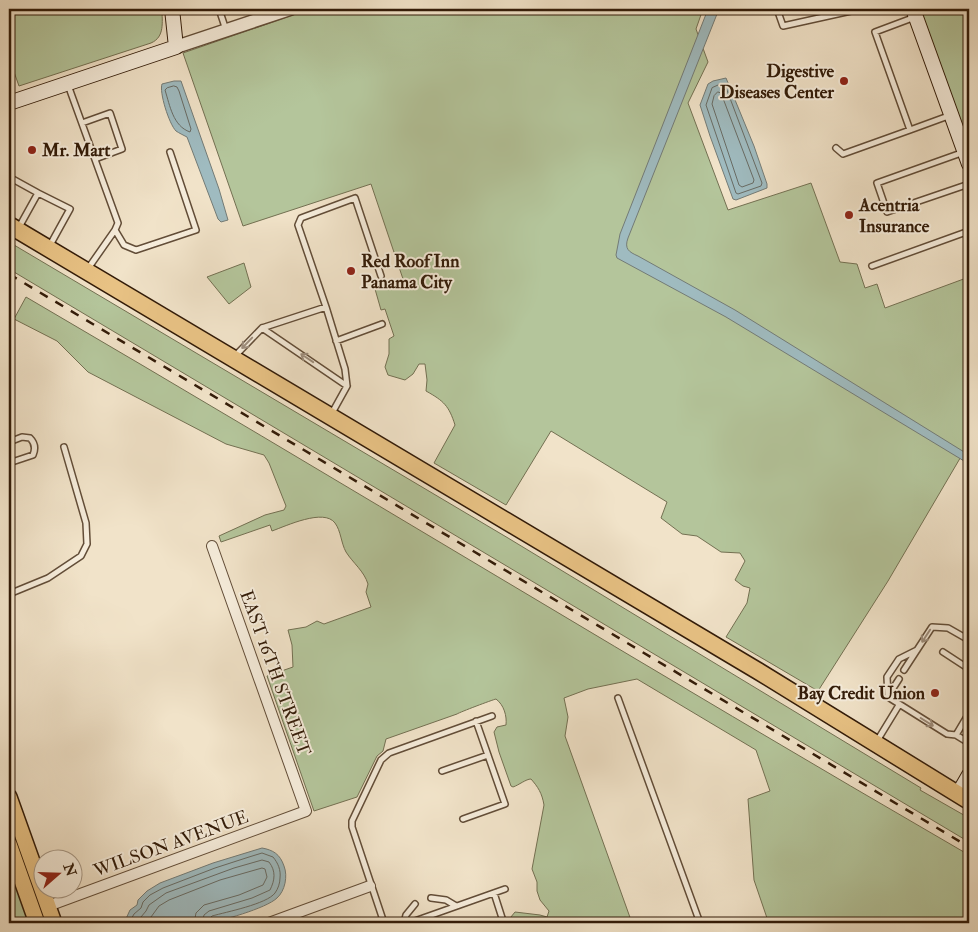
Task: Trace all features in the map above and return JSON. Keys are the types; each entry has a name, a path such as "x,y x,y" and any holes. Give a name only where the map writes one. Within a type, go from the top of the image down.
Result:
{"highway":[{"path":"13,227 758,671 964,798"}],"main road":[{"path":"9,104 176,47 172,9"},
{"path":"914,13 967,158"},
{"path":"964,798 969,775"},
{"path":"9,797 15,836 54,923"},
{"path":"9,844 35,917 48,906"}],"street":[{"path":"176,47 290,9"},
{"name":"EAST 16TH STREET","path":"212,546 306,811"},
{"name":"WILSON AVENUE","path":"48,906 306,811"},
{"path":"269,923 370,886"}],"lane":[{"path":"219,9 226,30"},
{"path":"777,9 783,26 857,9"},
{"path":"910,130 876,32 914,13"},
{"path":"68,84 118,223 87,271"},
{"path":"82,123 110,113 122,149 95,158"},
{"path":"836,148 843,154 951,115"},
{"path":"115,230 124,245 136,250 196,230 170,152"},
{"path":"967,158 877,183 887,212 969,184"},
{"path":"9,162 11,169 9,173"},
{"path":"9,177 70,209 49,248"},
{"path":"13,227 38,192"},
{"path":"330,416 347,386 345,369 298,225 301,218 356,198 381,276"},
{"path":"872,266 969,231"},
{"path":"233,358 262,328 326,307"},
{"path":"336,341 382,324"},
{"path":"262,328 347,386"},
{"path":"9,442 22,437 30,438 35,450 33,455 9,464"},
{"path":"9,594 48,578 81,556 87,544 86,523 64,447"},
{"path":"904,670 932,627 948,628 969,640"},
{"path":"888,697 887,677 899,659 918,650"},
{"path":"943,652 969,669"},
{"path":"888,697 898,679"},
{"path":"888,697 947,734 956,734 969,743"},
{"path":"618,698 700,923"},
{"path":"876,744 899,704"},
{"path":"956,734 969,713"},
{"path":"384,923 370,886 352,827 352,822 381,760 390,753 492,716"},
{"path":"463,819 505,804 476,721"},
{"path":"442,771 488,755"},
{"path":"408,923 505,889"},
{"path":"494,894 503,921 498,923"},
{"path":"431,898 446,900 456,906"},
{"path":"404,923 406,915 415,904"}],"green space":[{"path":"22,9 162,9 162,29 159,37 151,43 19,86 9,58 9,14"},
{"path":"310,9 703,9 696,29 708,62 688,103 728,210 811,183 840,262 857,264 865,288 877,284 885,308 969,277 969,443 888,581 818,691 726,637 747,603 750,588 743,586 735,580 745,561 740,553 721,552 697,536 682,534 661,518 667,502 551,431 506,505 434,463 455,425 445,405 426,391 425,364 419,364 413,374 405,380 388,375 385,367 389,354 389,339 394,336 385,309 381,310 375,289 403,279 371,184 243,226 183,53"},
{"path":"920,9 969,9 969,144"},
{"path":"9,242 508,538 921,788 920,790 969,818 969,842 9,269"},
{"path":"244,263 251,287 229,304 207,277"},
{"path":"26,297 969,855 969,923 772,923 768,921 754,880 748,799 770,791 756,750 637,679 588,689 564,698 568,717 565,736 632,923 506,923 515,912 547,917 549,911 540,900 537,882 532,869 544,805 543,801 539,790 531,779 513,787 511,786 494,732 497,727 506,725 504,711 496,699 386,739 383,751 377,756 357,797 314,811 267,676 293,667 292,645 288,630 306,627 317,621 324,624 371,607 366,592 368,584 366,579 346,552 337,526 330,519 314,518 295,522 272,531 270,525 221,542 219,536 265,515 284,510 286,506 264,455 226,444 88,372 57,341 14,319"},
{"path":"9,864 29,920 18,923 9,923"}],"water":[{"path":"708,9 719,9 628,238 628,250 735,310 969,455 969,464 726,317 617,258 620,234"},
{"path":"726,78 754,146 767,184 767,188 736,200 733,199 700,105 708,84"},
{"path":"181,81 228,220 221,222 218,219 187,137 176,131 168,115 161,88 162,84"},
{"path":"262,848 273,851 282,862 285,870 286,879 284,887 280,895 272,902 242,914 212,922 195,924 124,923 130,910 137,905 138,900 147,891 160,883 213,863"}],"railway":[{"path":"9,274 969,847"}],"place":[{"name":"Digestive Diseases Center","path":"844,81"},
{"name":"Mr. Mart","path":"32,150"},
{"name":"Acentria Insurance","path":"849,215"},
{"name":"Red Roof Inn Panama City","path":"351,271"},
{"name":"Bay Credit Union","path":"935,693"}]}
